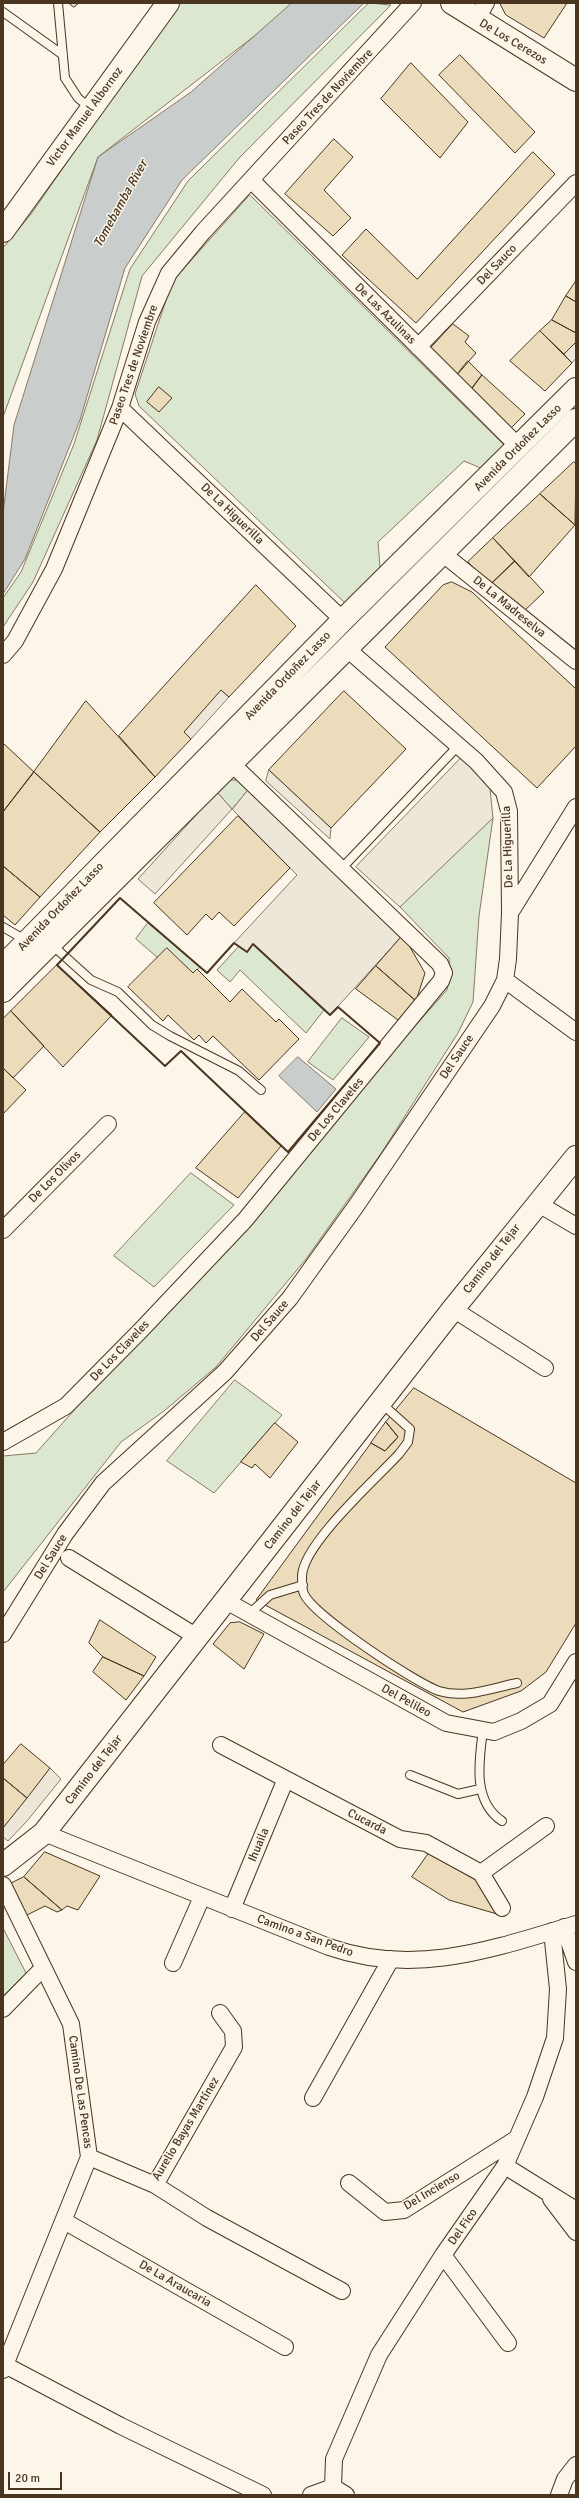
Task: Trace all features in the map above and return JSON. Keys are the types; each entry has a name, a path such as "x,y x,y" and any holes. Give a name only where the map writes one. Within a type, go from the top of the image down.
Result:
{"main road":[{"name":"Victor Manuel Albornoz","path":"3,231 168,3"},
{"name":"De Los Cerezos","path":"452,3 481,11 576,80"},
{"name":"Avenida Ordoñez Lasso","path":"3,966 343,620 576,389"},
{"name":"Avenida Ordoñez Lasso","path":"3,991 576,420"},
{"name":"Camino del Tejar","path":"3,1865 44,1833 453,1309 537,1203 576,1157"}],"street":[{"name":"Paseo Tres de Noviembre","path":"3,655 15,641 54,569 120,408 147,322 169,273 251,180 414,3"},
{"name":"De Las Azulinas","path":"251,180 519,447"},
{"name":"Del Sauco","path":"418,347 576,184"},
{"name":"De La Higuerilla","path":"120,408 343,620"},
{"name":"De La Madreselva","path":"442,553 576,661"},
{"name":"De La Higuerilla","path":"346,648 458,746 485,771 504,792 509,811 510,913 505,980"},
{"name":"De Los Claveles","path":"3,1442 66,1406 142,1329 245,1220 441,981 444,973 440,964 342,868 231,763"},
{"path":"510,913 576,807"},
{"path":"505,980 576,1032"},
{"name":"Del Sauce","path":"3,1634 65,1534 103,1483 225,1372 290,1298 356,1206 492,1006 505,980"},
{"name":"De Los Olivos","path":"3,1230 108,1124"},
{"path":"537,1203 576,1226"},
{"path":"453,1309 545,1368"},
{"path":"70,1558 198,1637"},
{"name":"Del Pelileo","path":"226,1601 446,1723 494,1732 521,1721 550,1704 576,1662"},
{"name":"Cucarda","path":"221,1745 286,1781 400,1839 426,1843 481,1873"},
{"name":"Ihuaila","path":"232,1909 286,1781"},
{"path":"502,1908 481,1873 546,1826"},
{"name":"Camino a San Pedro","path":"44,1833 338,1950 391,1960 427,1960 463,1956 564,1928"},
{"name":"Camino De Las Pencas","path":"3,1886 71,2024 89,2157 4,2368"},
{"path":"173,1963 202,1897"},
{"path":"564,1928 576,1962"},
{"name":"Del Fico","path":"311,2495 339,2491 334,2459 379,2355 443,2255 505,2166 534,2096 555,2038 564,1928"},
{"path":"313,2098 391,1960"},
{"path":"3,2009 43,1968"},
{"name":"Aurelio Bayas Martínez","path":"89,2157 155,2185 234,2047 233,2031 220,2013"},
{"name":"Del Incienso","path":"349,2184 385,2212 404,2210 516,2139"},
{"path":"505,2166 576,2210"},
{"path":"155,2185 207,2218 342,2291"},
{"path":"546,2191 576,2232"},
{"name":"De La Araucaria","path":"64,2221 285,2347"},
{"path":"443,2255 508,2343"},
{"path":"4,2368 263,2495"},
{"path":"559,2495 565,2479 576,2465"}],"lane":[{"path":"58,3 65,78 78,98 91,109"},
{"path":"3,12 63,55"},
{"path":"342,868 458,746"},
{"path":"3,927 28,941"},
{"path":"50,944 91,980 118,992 152,1025 170,1036 239,1071 261,1090"},
{"path":"380,1403 410,1428 408,1442 399,1454 323,1535 307,1558 302,1576 304,1595 331,1622 387,1662 440,1691 467,1694 517,1683"},
{"path":"249,1614 270,1595 303,1585"},
{"path":"483,1730 480,1756 480,1789 492,1814 502,1821"},
{"path":"410,1774 458,1794 480,1789"}],"green space":[{"path":"178,3 297,3 98,157 3,417 3,248 31,214"},
{"path":"369,3 391,5 240,157 142,276 97,440 33,582 3,627 3,598 21,572 74,444 130,269 188,181"},
{"path":"250,195 507,448 483,469 464,461 378,542 380,567 345,603 139,406 135,394 172,282"},
{"path":"229,780 238,780 249,789 232,809 217,792"},
{"path":"493,818 479,916 473,1002 458,1033 382,1152 306,1259 216,1367 164,1411 121,1442 3,1592 3,1456 36,1453 447,990 450,975 449,958 400,907"},
{"path":"148,923 200,967 186,982 136,939"},
{"path":"253,944 324,1010 306,1033 240,970 230,982 217,970 239,946 247,952"},
{"path":"342,1018 369,1037 333,1080 308,1062"},
{"path":"191,1173 234,1205 154,1287 114,1256"},
{"path":"235,1380 282,1415 214,1493 167,1461"},
{"path":"3,1928 26,1973 3,1996"}],"shaded area":[{"path":"576,342 576,358 572,363 564,354"},
{"path":"221,690 229,697 191,739 184,732"},
{"path":"464,755 489,779 493,818 400,907 356,867"},
{"path":"269,770 331,828 330,839 266,781"},
{"path":"249,789 403,935 330,1015 253,944 247,952 234,943 297,875 232,809"},
{"path":"217,792 232,809 155,894 138,879"},
{"path":"50,1768 61,1779 27,1821 8,1841 3,1837 3,1828"}],"water":[{"name":"Tomebamba River","path":"292,3 364,3 182,180 125,268 80,420 25,559 3,594 3,513 14,425 98,157 191,92"},
{"path":"298,1057 336,1089 317,1112 279,1076"}],"building":[{"path":"69,3 79,3 74,7"},
{"path":"500,3 567,3 544,38 506,15"},
{"path":"460,55 535,132 515,153 439,75"},
{"path":"411,63 468,122 440,158 381,99"},
{"path":"334,139 353,157 324,190 351,218 333,236 285,194"},
{"path":"533,152 555,174 416,323 342,255 366,229 417,279"},
{"path":"576,281 576,302 566,296"},
{"path":"566,296 576,302 576,333 552,320"},
{"path":"552,320 576,333 576,342 564,354 540,331"},
{"path":"453,324 469,336 465,342 476,353 456,376 429,350"},
{"path":"540,331 572,363 545,391 510,361"},
{"path":"468,361 482,375 470,391 456,376"},
{"path":"482,375 525,414 509,430 470,391"},
{"path":"159,387 172,398 159,412 147,402"},
{"path":"574,462 576,464 575,525 540,494"},
{"path":"540,494 575,525 529,577 493,538"},
{"path":"493,538 515,561 490,585 468,562"},
{"path":"515,561 544,592 522,613 490,585"},
{"path":"452,582 472,592 576,689 576,746 537,788 385,647 443,585"},
{"path":"256,585 296,626 229,697 221,690 184,732 191,739 155,777 119,736"},
{"path":"344,691 406,749 331,828 269,770"},
{"path":"86,701 155,777 100,832 34,772"},
{"path":"3,743 34,772 3,812"},
{"path":"34,772 100,832 40,897 3,866 3,812"},
{"path":"238,816 290,868 234,926 219,912 212,920 206,914 187,935 154,903"},
{"path":"3,866 40,897 15,925 3,915"},
{"path":"403,935 425,973 416,1001 376,966"},
{"path":"167,948 193,973 197,969 230,1002 242,989 276,1022 279,1019 299,1039 259,1080 213,1036 206,1043 199,1035 194,1040 168,1015 163,1021 128,987"},
{"path":"57,965 112,1015 63,1067 11,1011"},
{"path":"376,966 416,1001 398,1020 356,989"},
{"path":"11,1011 44,1046 13,1078 3,1068 3,1019"},
{"path":"3,1068 26,1090 3,1114"},
{"path":"245,1112 281,1146 238,1198 196,1168"},
{"path":"414,1388 576,1483 576,1623 546,1672 521,1691 463,1712 256,1600 371,1443 385,1451 398,1437 386,1422"},
{"path":"386,1422 398,1437 385,1451 371,1443"},
{"path":"275,1423 298,1442 270,1478 255,1464 252,1468 241,1462"},
{"path":"100,1620 156,1657 144,1676 103,1657 89,1643"},
{"path":"240,1622 264,1634 244,1669 213,1644 230,1623"},
{"path":"103,1657 144,1676 126,1700 93,1672"},
{"path":"21,1744 50,1768 27,1798 3,1778 3,1765"},
{"path":"3,1778 27,1798 3,1828"},
{"path":"45,1852 100,1876 78,1910 67,1906 62,1910 24,1877"},
{"path":"429,1853 476,1880 497,1914 449,1900 412,1877"},
{"path":"24,1877 62,1910 57,1912 45,1906 25,1916 10,1884"}],"wall":[{"path":"120,898 207,973 234,943 247,952 253,944 330,1015 338,1007 380,1043 288,1152 181,1051 165,1066 57,965 120,898"}]}
